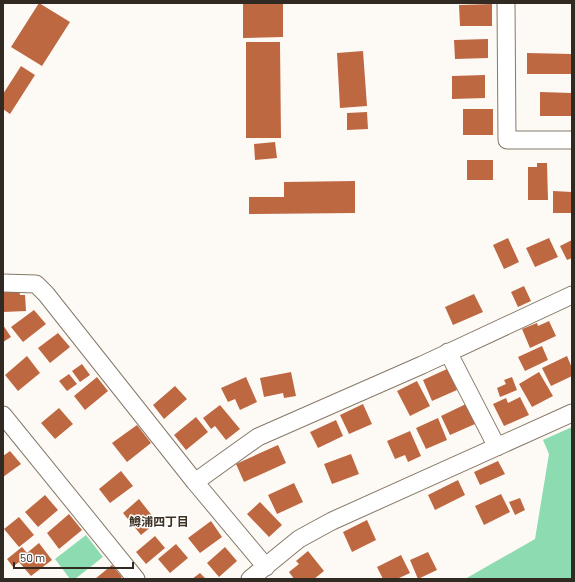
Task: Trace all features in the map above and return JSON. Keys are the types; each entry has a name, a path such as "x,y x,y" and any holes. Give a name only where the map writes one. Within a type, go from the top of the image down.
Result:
{"street":[{"path":"506,3 507,140 572,140"},
{"path":"3,283 36,284 46,294 195,482 266,567"},
{"path":"195,482 258,437 572,295"},
{"path":"448,352 497,447"},
{"path":"250,579 299,539 332,521 572,413"},
{"path":"3,416 136,579"}],"green space":[{"path":"572,427 572,579 465,579 535,539 549,454 543,440"},
{"path":"86,535 103,557 75,579 70,579 55,559"}],"building":[{"path":"39,3 70,22 42,66 11,47"},
{"path":"243,3 283,3 283,37 243,38"},
{"path":"492,4 492,26 460,26 459,5"},
{"path":"488,39 488,58 455,59 454,40"},
{"path":"246,42 280,42 281,138 246,138"},
{"path":"363,51 367,106 340,108 337,53"},
{"path":"527,53 572,54 572,74 527,74"},
{"path":"21,66 35,75 10,114 3,109 3,94"},
{"path":"485,75 485,98 452,99 452,76"},
{"path":"540,92 572,93 572,116 540,116"},
{"path":"463,109 493,109 493,135 463,135"},
{"path":"367,112 368,129 347,130 347,113"},
{"path":"275,142 277,158 255,160 254,144"},
{"path":"467,160 493,160 493,180 467,180"},
{"path":"537,163 547,163 548,200 528,200 528,167 537,167"},
{"path":"355,181 355,213 249,214 249,197 284,197 284,182"},
{"path":"553,191 572,192 572,213 553,213"},
{"path":"508,238 519,262 504,269 493,245"},
{"path":"549,238 558,257 535,267 526,248"},
{"path":"572,240 572,258 567,260 560,246"},
{"path":"524,286 531,301 518,307 511,292"},
{"path":"3,290 19,290 20,295 25,295 26,311 3,312"},
{"path":"474,294 483,312 453,325 445,307"},
{"path":"34,310 46,324 23,342 11,327"},
{"path":"549,321 556,336 530,348 522,329 537,323 538,326"},
{"path":"3,325 11,337 3,342"},
{"path":"58,333 70,347 50,363 38,348"},
{"path":"542,346 548,360 525,371 518,357"},
{"path":"27,356 40,373 18,391 5,375"},
{"path":"567,356 572,368 572,376 551,386 542,368"},
{"path":"82,364 90,375 80,382 72,371"},
{"path":"447,369 457,390 432,401 423,380"},
{"path":"291,372 296,396 284,398 283,393 264,397 260,378"},
{"path":"539,372 553,396 532,407 519,384"},
{"path":"69,374 77,384 67,391 59,381"},
{"path":"97,377 108,391 85,410 74,396"},
{"path":"246,377 257,402 240,410 235,399 228,402 221,388"},
{"path":"512,377 517,390 500,397 497,388 506,384 504,380"},
{"path":"417,381 430,406 410,416 397,391"},
{"path":"175,386 187,399 164,419 153,405"},
{"path":"520,397 529,415 504,426 493,404 506,398 508,403"},
{"path":"363,404 372,424 349,434 340,415"},
{"path":"466,404 475,424 450,435 441,416"},
{"path":"220,405 240,429 226,440 215,426 211,429 203,418"},
{"path":"59,408 73,424 55,439 41,423"},
{"path":"196,417 208,432 186,450 174,435"},
{"path":"438,418 447,440 426,449 416,428"},
{"path":"336,420 343,436 318,448 310,432"},
{"path":"137,425 151,443 127,462 112,443"},
{"path":"410,431 421,456 408,462 405,455 395,459 387,441"},
{"path":"278,445 286,463 244,482 236,464"},
{"path":"10,451 21,464 3,477 3,456"},
{"path":"351,454 359,474 332,484 324,464"},
{"path":"498,461 505,474 480,485 474,472"},
{"path":"121,471 133,486 110,503 99,489"},
{"path":"458,480 465,495 435,510 428,495"},
{"path":"294,483 303,502 277,514 268,495"},
{"path":"501,494 510,512 484,525 475,506"},
{"path":"45,495 58,510 38,527 25,512"},
{"path":"520,498 525,510 515,515 509,502"},
{"path":"139,499 157,522 141,535 123,513"},
{"path":"260,502 282,525 269,537 247,514"},
{"path":"69,514 82,530 59,549 47,533"},
{"path":"19,517 34,535 19,547 4,529"},
{"path":"367,520 376,540 352,552 343,532"},
{"path":"211,521 222,537 200,553 188,538"},
{"path":"155,536 165,548 146,564 136,552"},
{"path":"39,543 52,560 31,576 19,562 13,567 7,559 22,547 27,553"},
{"path":"176,544 188,558 170,573 158,559"},
{"path":"225,547 237,561 219,577 207,563"},
{"path":"308,551 324,571 314,579 294,579 289,572 299,564 296,561"},
{"path":"428,552 437,570 418,579 410,560"},
{"path":"401,555 410,573 397,579 383,579 377,567"},
{"path":"112,565 122,577 120,579 95,579"},
{"path":"200,573 206,579 192,579"}],"district":[{"name":"鱒浦四丁目","path":"159,522"}]}
